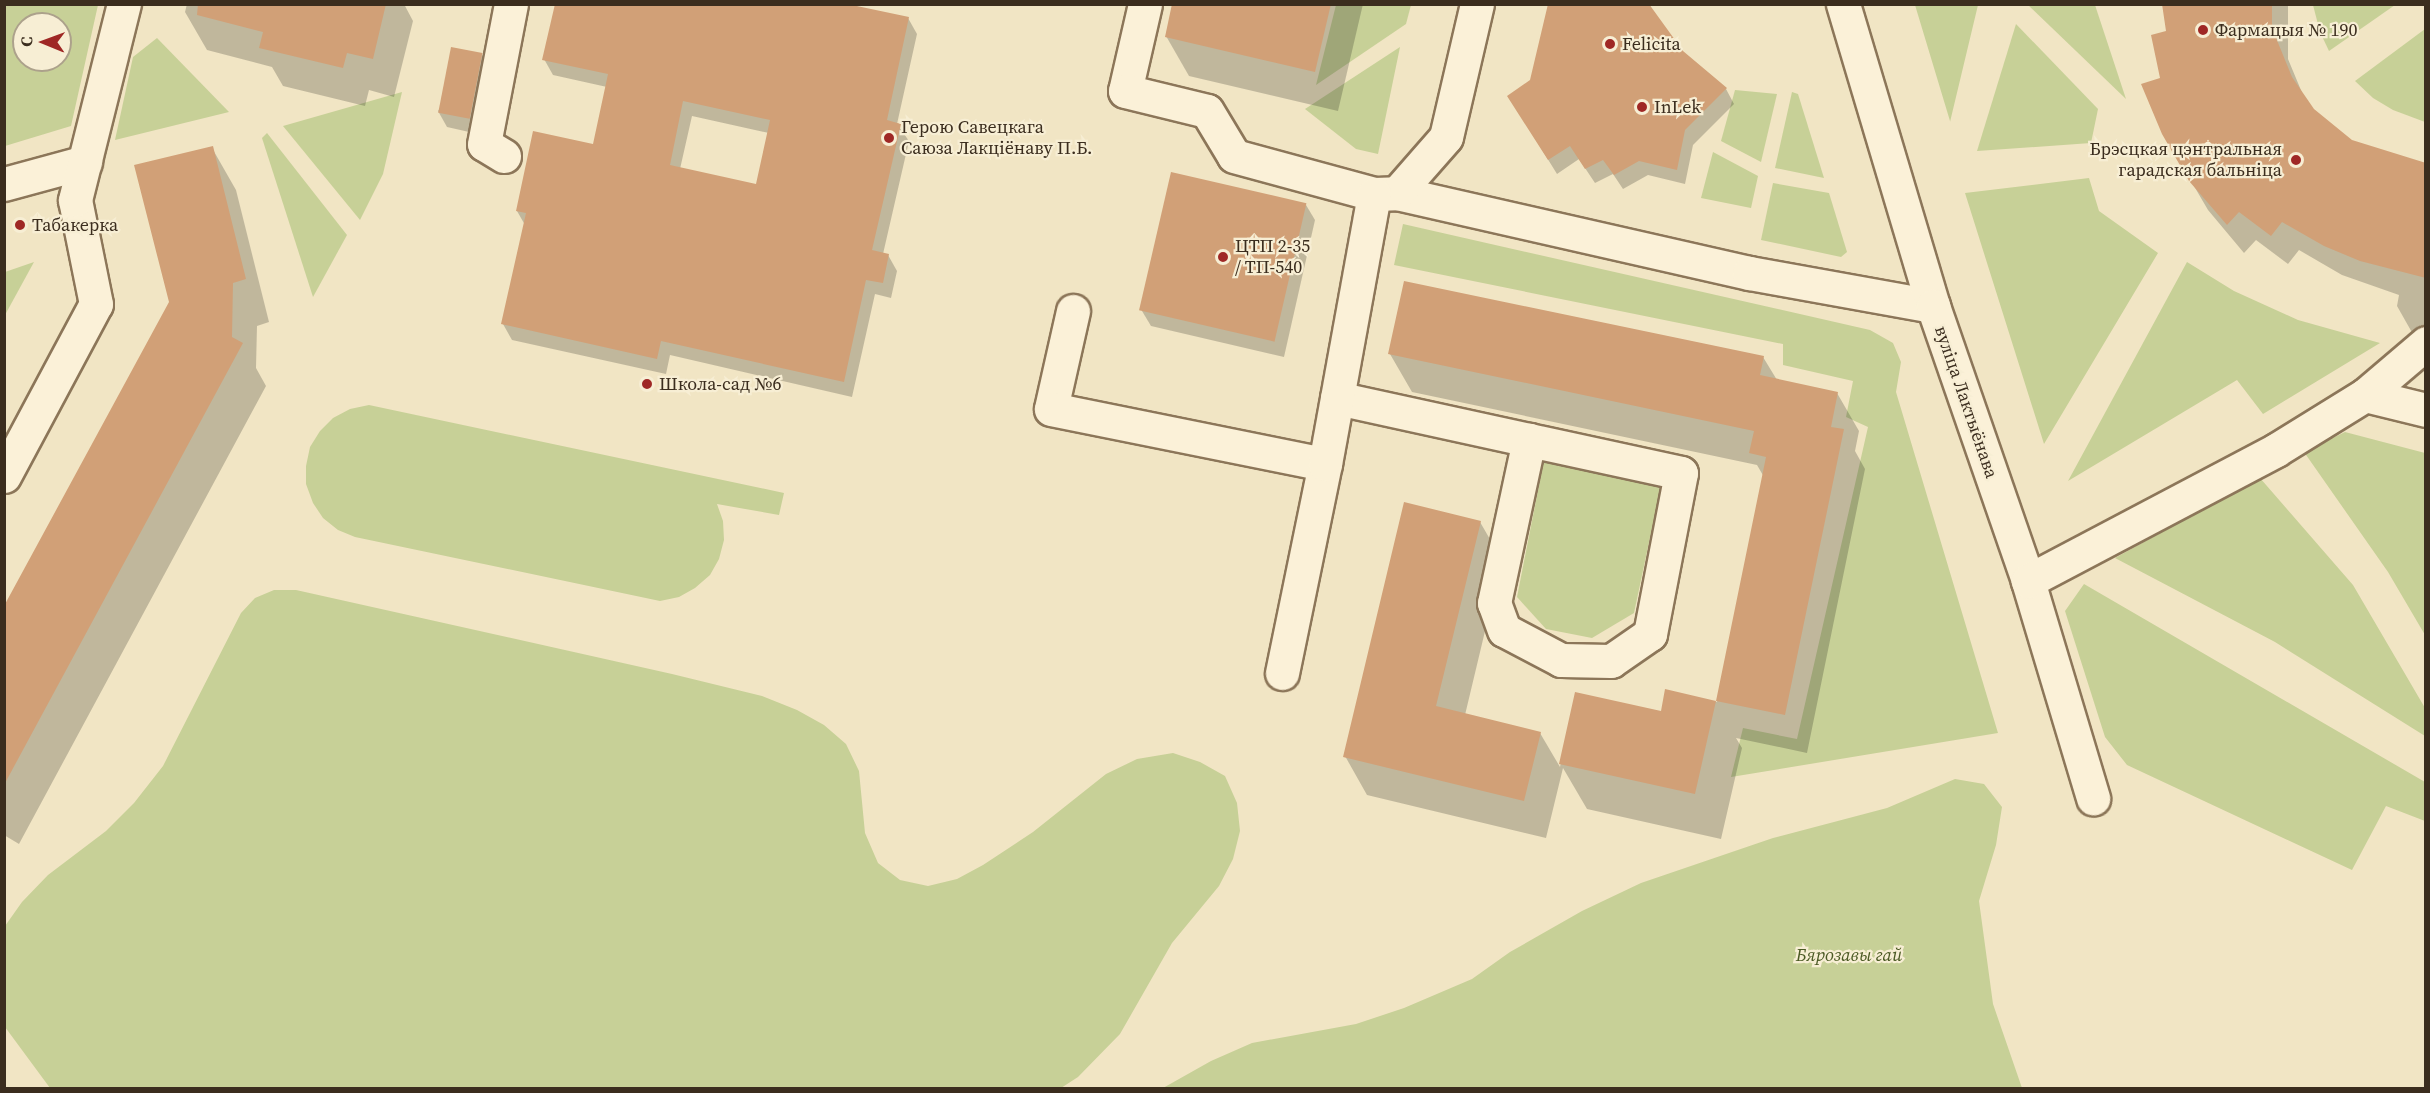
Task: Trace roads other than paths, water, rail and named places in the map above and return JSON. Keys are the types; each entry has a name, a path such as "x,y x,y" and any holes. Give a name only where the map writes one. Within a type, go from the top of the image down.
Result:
{"street":[{"path":"4,476 96,304 75,200 124,4"},
{"path":"504,156 483,144 511,4"},
{"path":"1145,4 1125,91 1207,111 1234,156 1385,194 1749,273 1933,306"},
{"path":"1282,672 1337,398 1385,194 1446,138 1478,4"},
{"name":"вуліца Лактыёнава","path":"1843,4 1933,306 2028,580 2093,798"},
{"path":"4,184 85,162"},
{"path":"1073,311 1051,409 1324,464"},
{"path":"2028,580 2276,450 2364,395 2426,343"},
{"path":"2364,395 2426,410"},
{"path":"1337,398 1681,473 1650,634 1611,661 1561,660 1504,630 1494,603 1529,440"}],"place":[{"name":"Фармацыя № 190","path":"2203,30"},
{"name":"Felicita","path":"1610,44"},
{"name":"InLek","path":"1642,107"},
{"name":"Герою Савецкага Саюза Лакціёнаву П.Б.","path":"889,138"},
{"name":"Брэсцкая цэнтральная гарадская бальніца","path":"2296,160"},
{"name":"Табакерка","path":"20,225"},
{"name":"ЦТП 2-35 / ТП-540","path":"1223,257"},
{"name":"Школа-сад №6","path":"647,384"}],"park label":[{"name":"Бярозавы гай","path":"1849,955"}]}
